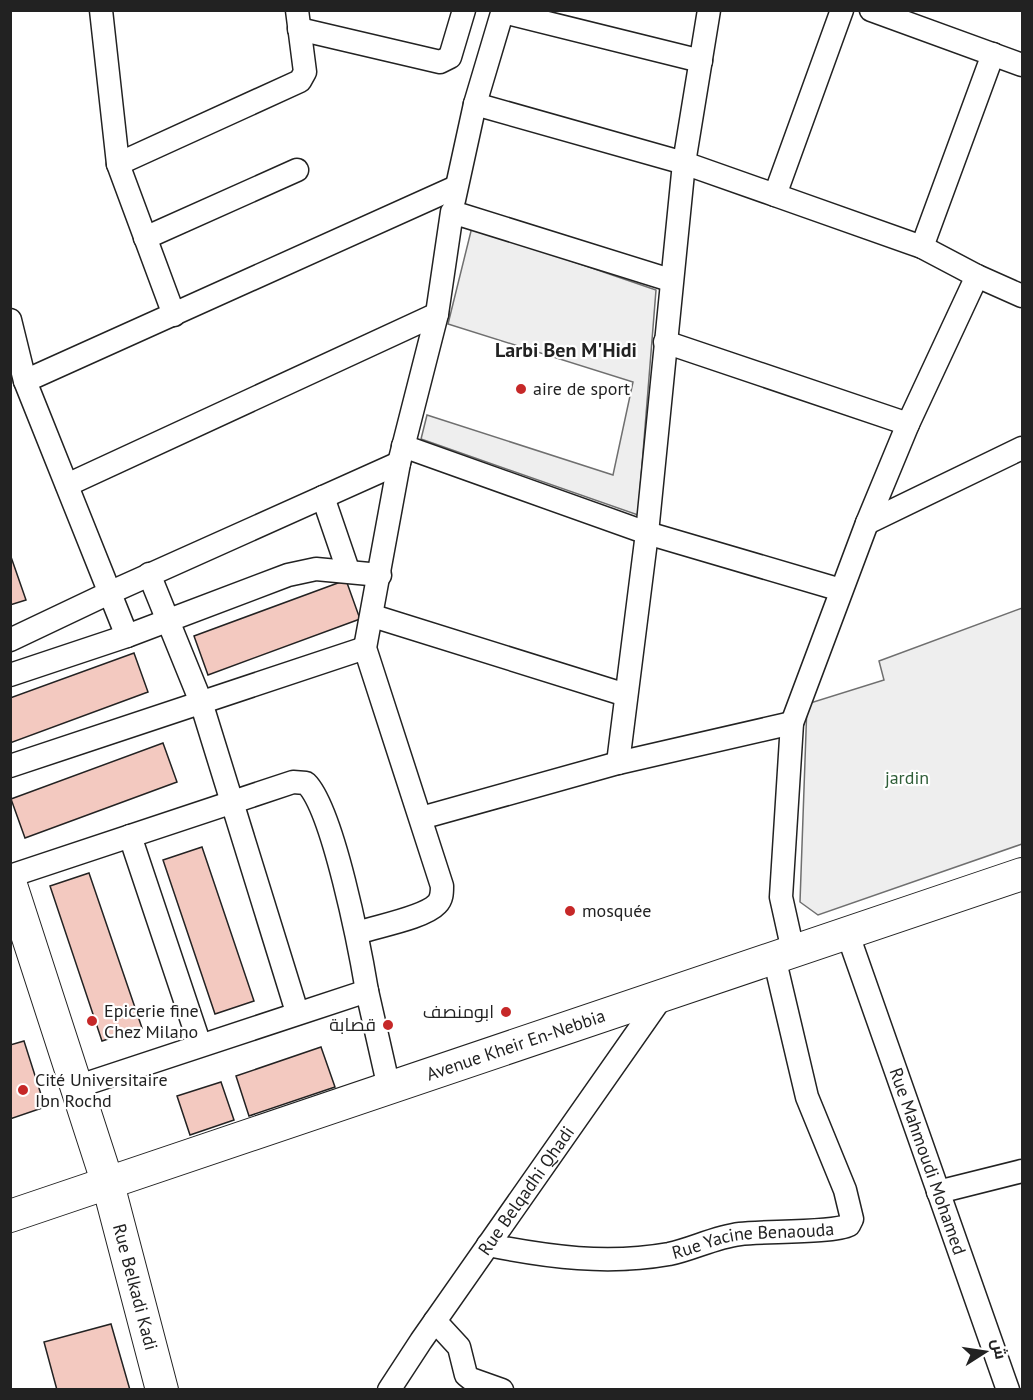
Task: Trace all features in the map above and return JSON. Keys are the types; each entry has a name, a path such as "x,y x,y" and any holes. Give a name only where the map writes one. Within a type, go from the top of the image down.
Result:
{"main road":[{"name":"Avenue Kheir En-Nebbia","path":"10,1216 108,1185 664,994 1023,874"},
{"name":"Rue Belkadi Kadi","path":"10,882 108,1185 162,1389"}],"street":[{"path":"101,10 118,164 174,315"},
{"path":"118,164 300,81 305,72 298,20 440,62 450,57 464,10"},
{"path":"618,763 647,533 670,280 684,163 709,10"},
{"path":"775,195 842,10"},
{"path":"871,10 1023,65"},
{"path":"357,933 426,912 438,904 442,896 442,886 421,818 365,648 373,616 401,454 437,314 456,187 475,104 503,11 700,61"},
{"path":"922,247 993,54"},
{"path":"475,104 684,163 922,247 977,276 1023,296"},
{"path":"145,238 297,170"},
{"path":"19,371 174,315 456,187"},
{"path":"452,212 670,280"},
{"path":"783,954 781,897 792,723 867,523 908,424 977,276"},
{"path":"67,485 437,314"},
{"path":"10,320 19,371 127,636"},
{"path":"665,342 908,424"},
{"path":"867,523 1023,448"},
{"path":"10,640 109,592 323,497 401,454 647,533 841,590"},
{"path":"323,497 348,570"},
{"path":"10,675 127,636 288,575 316,569 348,570 380,575"},
{"path":"149,574 201,702 297,1012"},
{"path":"373,616 626,695"},
{"path":"10,766 365,648"},
{"path":"421,818 618,763 792,723"},
{"path":"10,876 293,782 306,783 314,791 323,813 357,933 389,1088"},
{"path":"130,836 200,1045"},
{"name":"Rue Mahmoudi Mohamed","path":"847,932 1008,1389"},
{"name":"Rue Yacine Benaouda","path":"488,1245 549,1257 594,1260 642,1258 673,1253 738,1234 844,1228 849,1225 852,1219 845,1190 807,1097 783,954"},
{"path":"76,1087 297,1012 368,991"},
{"name":"Rue Belqadhi Qhadi","path":"389,1389 664,994"},
{"path":"938,1192 1023,1171"},
{"path":"435,1321 459,1347 466,1375 471,1379 502,1389"}],"green space":[{"path":"472,227 656,290 638,515 421,439 427,415 613,475 633,382 448,324"},
{"name":"jardin","path":"1022,608 1022,844 818,915 800,902 807,704 884,680 879,661"}],"building":[{"path":"10,554 26,600 10,605"},
{"path":"346,580 360,619 208,675 194,636"},
{"path":"134,653 148,692 10,743 10,698"},
{"path":"163,743 177,782 25,838 11,799"},
{"path":"202,847 254,1001 215,1014 163,860"},
{"path":"89,873 142,1028 102,1041 50,886"},
{"path":"24,1041 45,1107 10,1119 10,1045"},
{"path":"321,1047 335,1087 249,1116 236,1076"},
{"path":"221,1082 234,1120 190,1135 177,1096"},
{"path":"111,1324 130,1390 57,1390 44,1342"}],"place":[{"name":"aire de sport","path":"521,389"},
{"name":"mosquée","path":"570,911"},
{"name":"ابومنصف","path":"506,1012"},
{"name":"Epicerie fine Chez Milano","path":"92,1021"},
{"name":"قصابة","path":"388,1025"},
{"name":"Cité Universitaire Ibn Rochd","path":"23,1090"}],"district":[{"name":"Larbi Ben M'Hidi","path":"566,350"}]}
